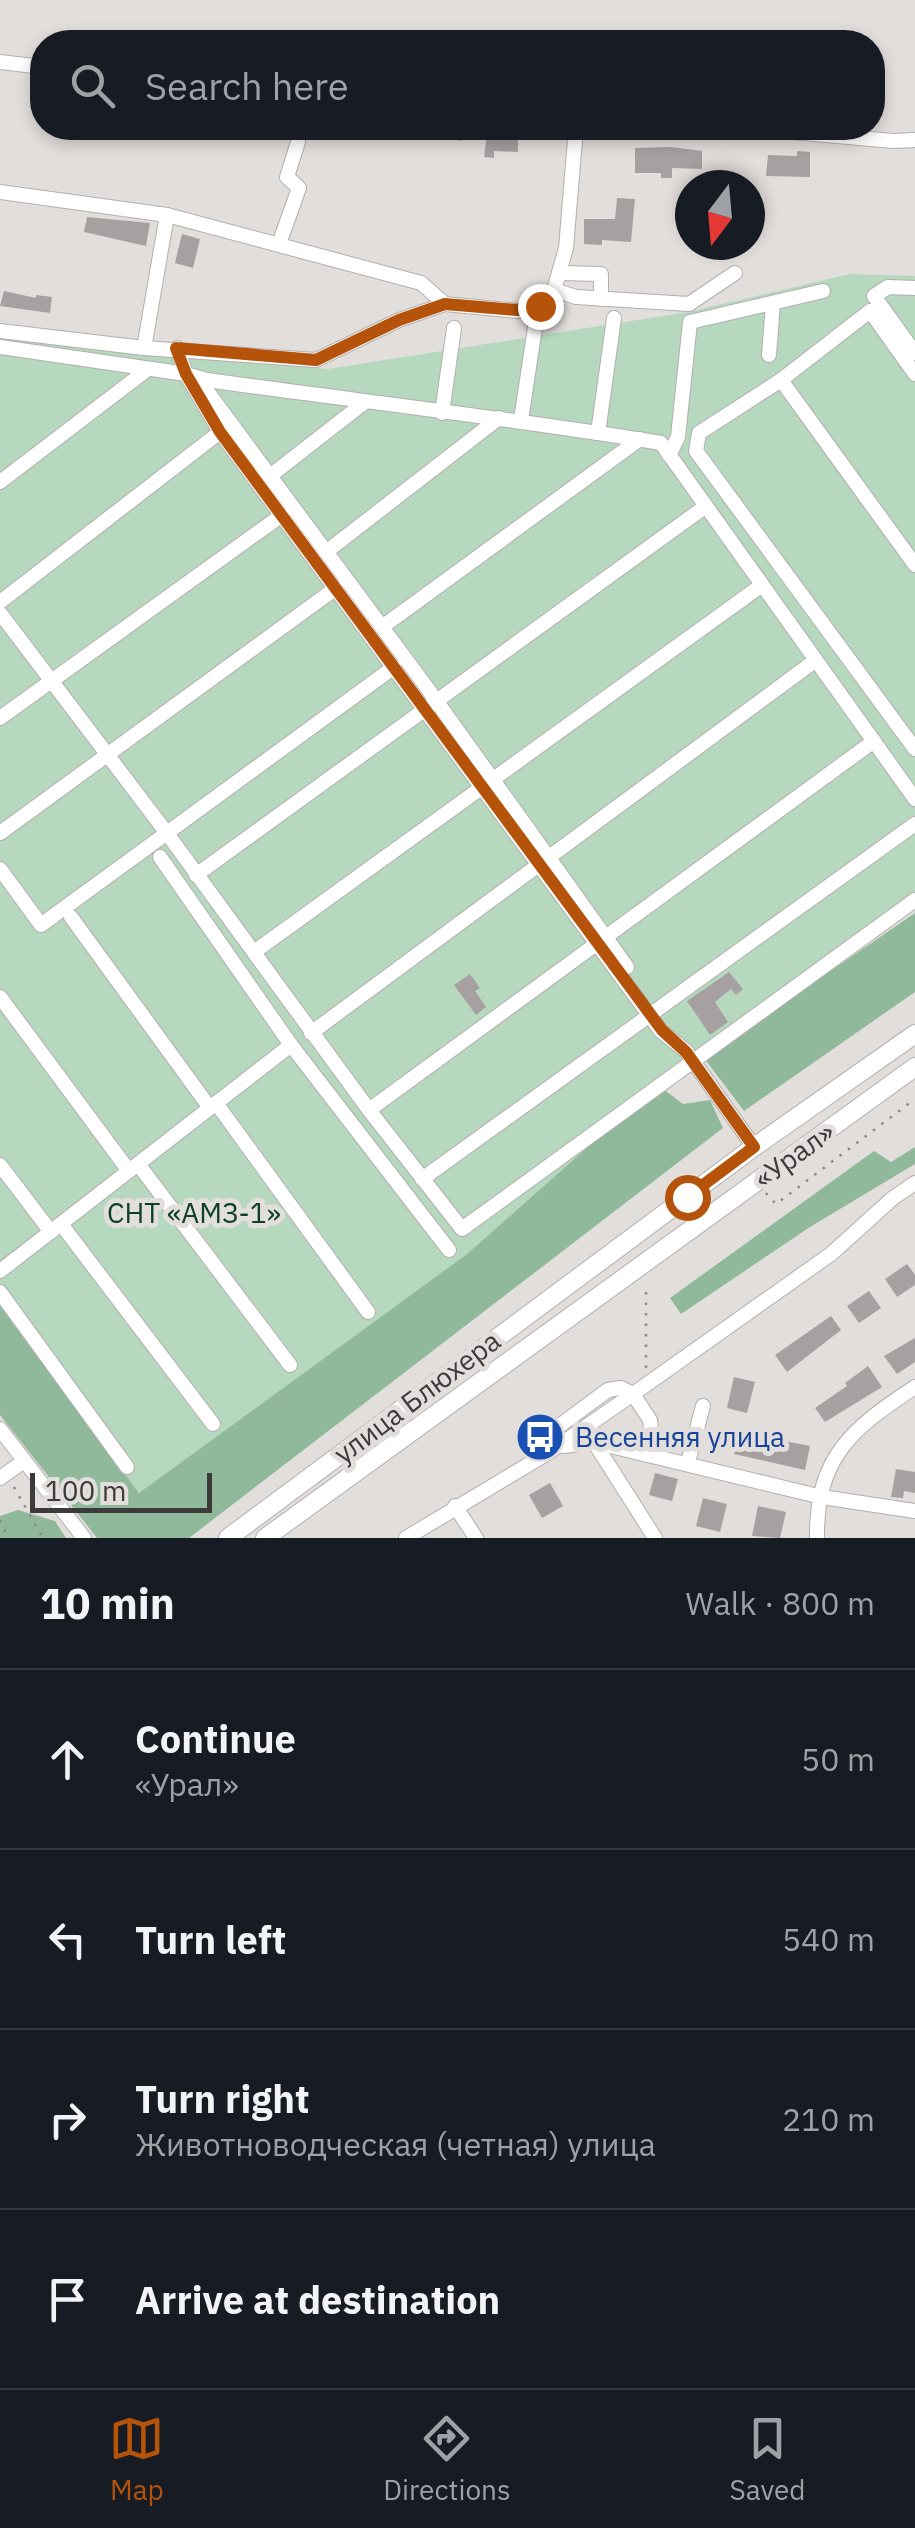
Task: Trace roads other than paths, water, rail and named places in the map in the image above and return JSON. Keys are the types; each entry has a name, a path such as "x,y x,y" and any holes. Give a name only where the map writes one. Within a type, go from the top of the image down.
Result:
{"main road":[{"name":"«Урал»","path":"607,1257 915,1034"},
{"name":"«Урал»","path":"624,1278 915,1067"},
{"name":"улица Блюхера","path":"228,1538 607,1257"},
{"name":"улица Блюхера","path":"265,1538 624,1278"}],"street":[{"path":"0,62 30,66"},
{"path":"0,332 144,348 316,360 399,320 445,304 517,310 540,306 554,290 566,248 575,140"},
{"path":"882,140 915,140"},
{"path":"279,244 300,188 287,177 298,142"},
{"path":"0,192 167,215 421,283 445,304"},
{"path":"144,348 167,215"},
{"path":"559,273 601,274 601,299"},
{"path":"554,290 576,297 689,304 735,273"},
{"path":"915,288 888,287 874,296 915,353"},
{"path":"670,455 678,437 690,322 823,292"},
{"path":"769,355 773,303"},
{"path":"915,374 870,311 781,380 699,433 696,450 915,749"},
{"path":"598,433 614,318"},
{"path":"521,420 536,320"},
{"path":"442,413 454,328"},
{"path":"0,361 7,348 661,443 915,799"},
{"path":"176,348 186,374 220,432 394,667 431,705"},
{"path":"0,482 148,369"},
{"path":"207,380 207,392 382,627 431,705 754,1147"},
{"path":"781,380 915,566"},
{"path":"270,476 365,402"},
{"path":"326,552 498,418"},
{"path":"0,602 220,432"},
{"path":"382,627 640,439"},
{"path":"196,875 706,506"},
{"path":"0,718 282,515"},
{"path":"254,952 762,584"},
{"path":"0,833 336,588"},
{"path":"0,613 166,832 311,1033 462,1229 690,1057 915,900"},
{"path":"311,1033 816,660"},
{"path":"0,869 41,925 394,667"},
{"path":"369,1110 874,741"},
{"path":"422,1179 915,824"},
{"path":"160,857 291,1046 449,1250"},
{"path":"72,917 368,1312"},
{"path":"0,998 290,1365"},
{"path":"0,1271 291,1046"},
{"path":"0,1165 56,1228 213,1424"},
{"path":"406,1538 551,1451 646,1385 831,1254 892,1198 915,1183"},
{"path":"0,1292 127,1467"},
{"path":"817,1538 831,1466 846,1440 868,1418 915,1387"},
{"path":"534,1461 547,1436 608,1390 622,1388 633,1394 650,1420 652,1438 644,1453"},
{"path":"688,1462 702,1406"},
{"path":"0,1429 84,1538"},
{"path":"551,1451 574,1442 594,1442 822,1497 915,1512"},
{"path":"594,1442 655,1538"},
{"path":"3,1476 24,1461"},
{"path":"455,1506 476,1538"}],"place":[{"name":"Весенняя улица","path":"540,1437"}],"park label":[{"name":"СНТ «АМЗ-1»","path":"194,1213"}]}
